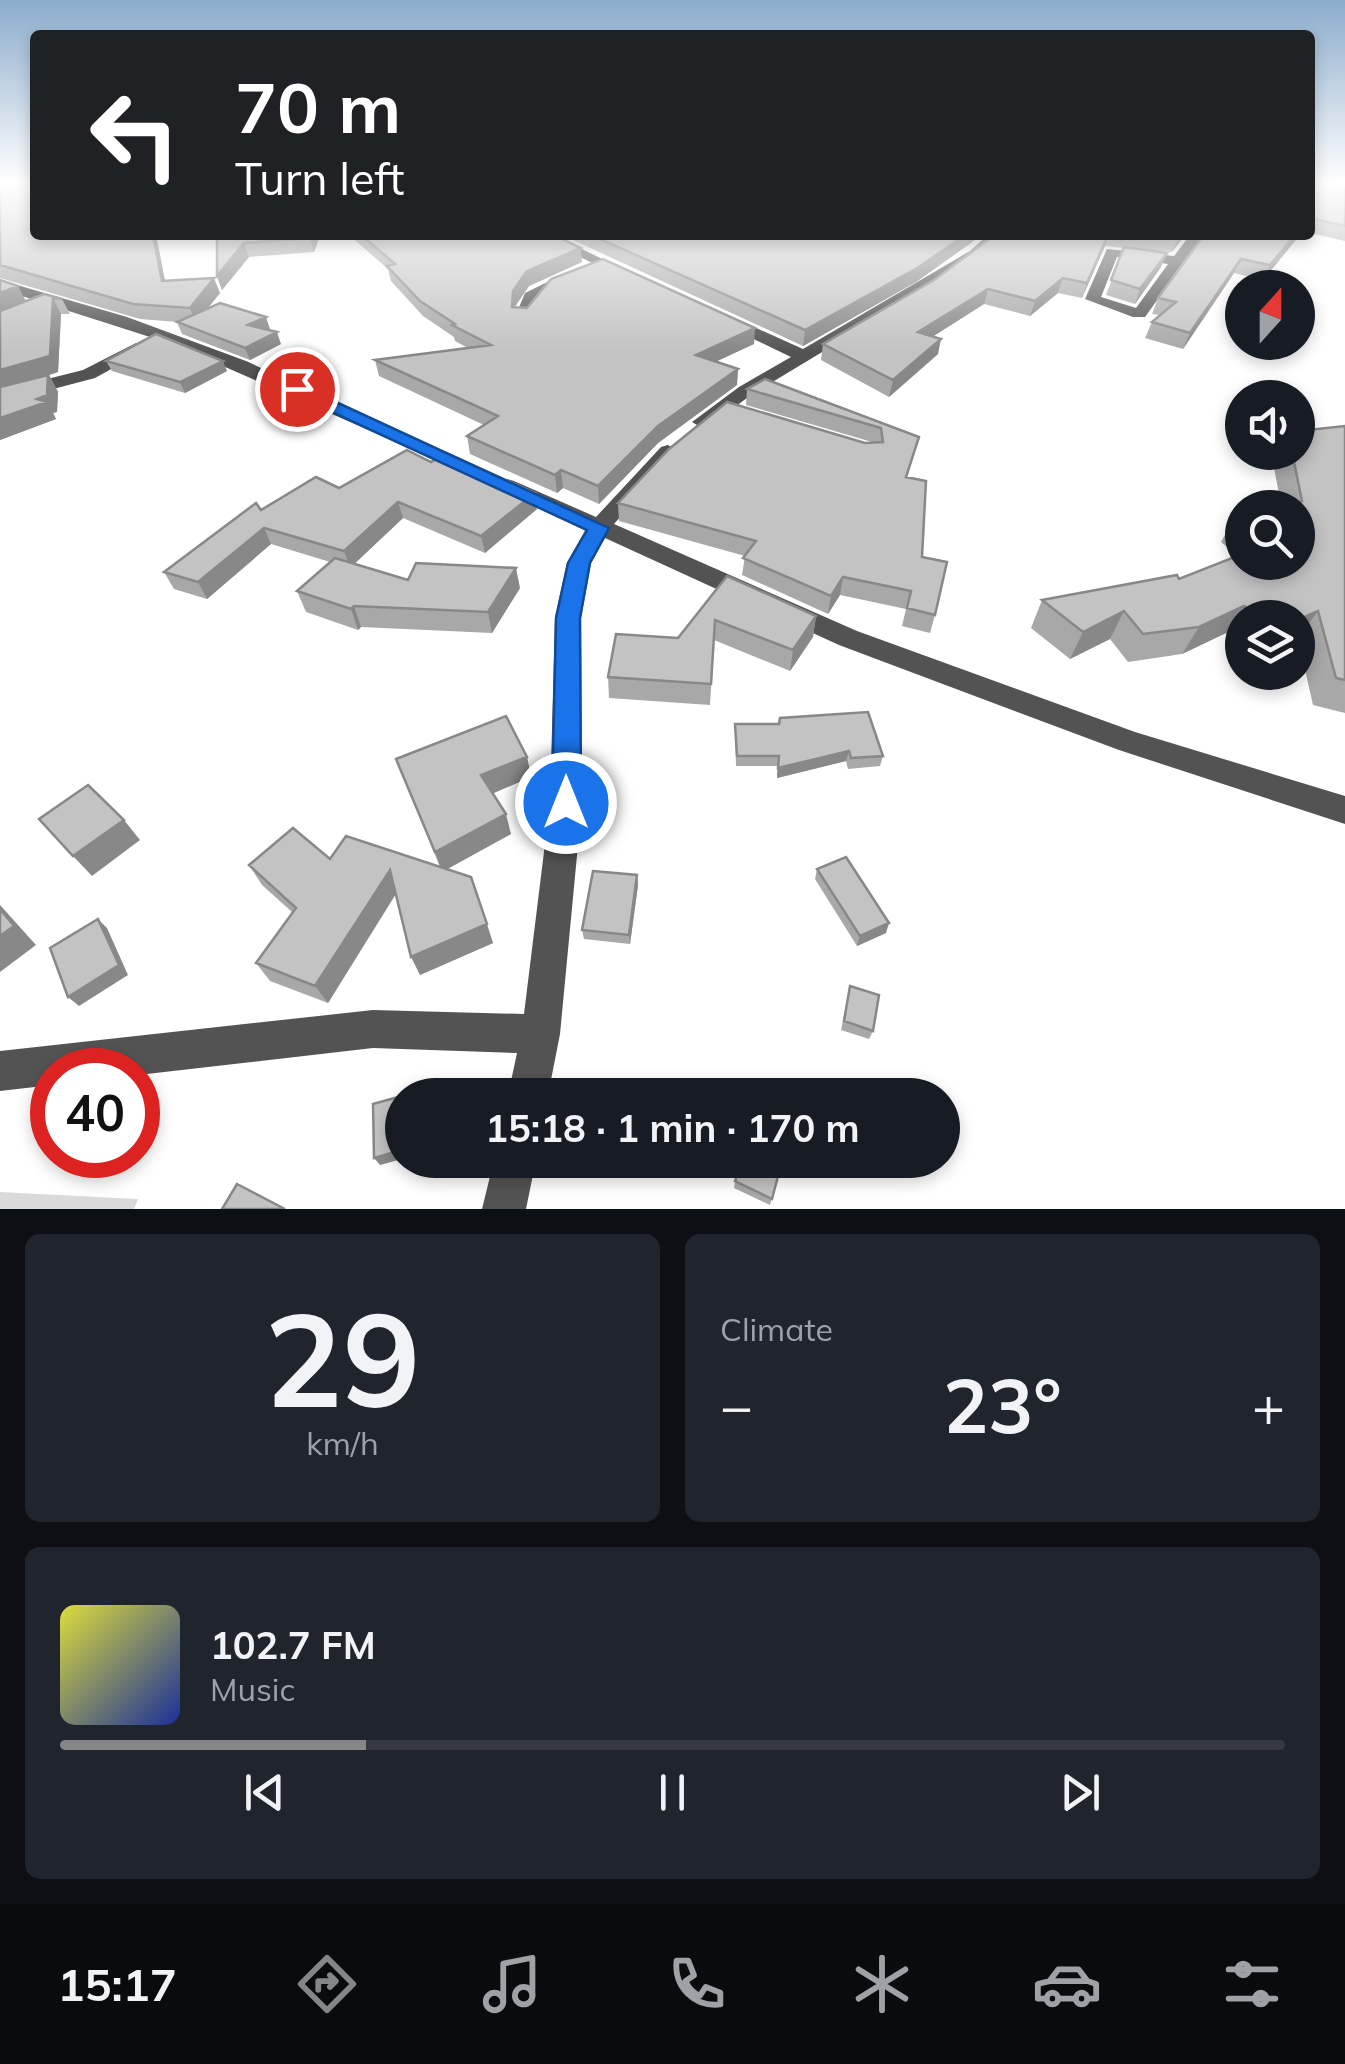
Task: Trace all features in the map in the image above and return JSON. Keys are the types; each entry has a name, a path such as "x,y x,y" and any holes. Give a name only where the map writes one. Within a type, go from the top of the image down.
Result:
{"street":[{"path":"552,240 640,280"},
{"path":"563,245 578,240"},
{"path":"532,1078 541,1034 566,803 568,618 579,563 598,528 657,462 803,356 931,282 989,240"},
{"path":"1176,261 1112,252 1093,299 1139,314 1193,240"},
{"path":"523,317 525,303 537,290 604,264"},
{"path":"0,284 155,332 332,403 598,528 848,638 1128,742 1345,810"},
{"path":"27,311 54,298"},
{"path":"712,314 803,356"},
{"path":"0,397 89,374 127,356 155,332"},
{"path":"0,1071 373,1029 541,1034"},
{"path":"504,1209 511,1178"}],"shaded area":[{"path":"0,1192 138,1199 134,1209 0,1209"}],"building":[{"path":"0,239 154,240 162,281 214,278 190,308 133,304 0,265"},
{"path":"217,240 284,240 244,243 217,276"},
{"path":"367,240 564,240 581,248 527,271 513,291 512,307 527,308 551,279 603,259 755,328 696,355 738,369 658,426 598,486 561,470 555,475 467,436 498,416 375,360 491,345 452,325 455,324 420,301 387,266 395,264"},
{"path":"602,240 958,240 919,267 805,330"},
{"path":"988,240 1106,240 1087,283 1063,278 1035,301 988,289 918,332 941,339 893,380 823,344 934,280"},
{"path":"1200,240 1291,240 1270,265 1241,259 1233,270 1225,270 1225,282 1190,333 1152,322 1176,302 1158,298"},
{"path":"1124,247 1167,253 1140,289 1111,280"},
{"path":"0,280 18,286 0,293"},
{"path":"44,294 62,299 53,298 50,356 0,370 0,311"},
{"path":"220,303 266,317 248,325 277,332 245,348 177,322"},
{"path":"156,334 223,361 180,382 106,361"},
{"path":"48,375 47,395 37,399 47,402 0,418 0,387"},
{"path":"765,379 919,437 906,477 926,481 922,557 947,562 935,615 907,608 911,591 843,577 831,596 743,558 756,541 618,503 669,449 727,402 865,443 883,442 881,428 747,389"},
{"path":"1345,426 1345,680 1336,678 1318,611 1315,612 1315,600 1225,600 1225,615 1199,627 1143,634 1124,611 1083,632 1042,600 1177,575 1179,579 1225,561 1225,580 1315,580 1315,490 1300,490 1296,470 1315,470 1315,429"},
{"path":"407,450 431,462 446,453 535,493 481,536 398,502 344,551 264,528 198,582 164,572 256,503 261,510 316,477 339,488"},
{"path":"335,558 408,580 416,563 516,568 488,612 354,606 351,609 297,591"},
{"path":"727,576 816,616 793,650 715,620 711,684 608,677 616,634 678,638"},
{"path":"868,712 883,756 851,758 849,751 778,768 779,756 737,756 735,724 779,724 780,718"},
{"path":"506,716 527,757 481,775 506,814 435,852 396,759"},
{"path":"88,785 124,820 73,856 39,819"},
{"path":"293,828 330,859 346,836 471,877 487,924 411,957 390,870 315,986 256,963 296,908 249,865"},
{"path":"846,857 889,923 860,936 817,869"},
{"path":"593,871 637,875 629,935 582,930"},
{"path":"0,909 14,926 0,936"},
{"path":"98,919 119,965 68,997 50,948"},
{"path":"850,986 879,995 873,1031 844,1021"},
{"path":"385,1101 385,1155 374,1158 373,1104"},
{"path":"736,1178 778,1178 772,1199 735,1181"},
{"path":"237,1184 285,1209 222,1209"}],"route":[{"path":"297,389 598,528 579,563 568,618 566,803"}]}
